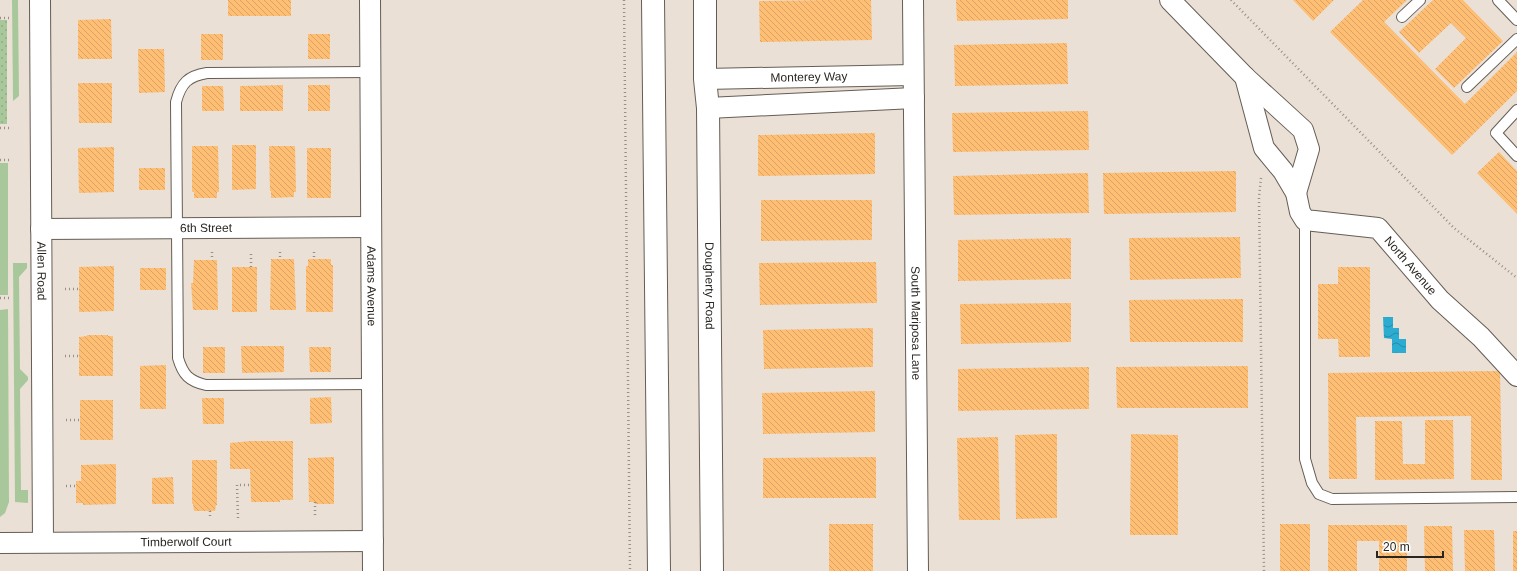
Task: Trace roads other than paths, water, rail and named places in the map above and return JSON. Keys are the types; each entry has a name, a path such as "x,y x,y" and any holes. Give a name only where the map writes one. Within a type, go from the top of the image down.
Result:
{"main road":[{"path":"653,0 659,571"},
{"name":"Dougherty Road","path":"705,0 705,79 708,108 712,571"}],"street":[{"name":"Allen Road","path":"40,0 43,542"},
{"name":"Adams Avenue","path":"370,0 373,571"},
{"name":"South Mariposa Lane","path":"913,0 918,571"},
{"path":"1170,0 1246,77 1303,130 1309,149 1296,193"},
{"name":"Monterey Way","path":"705,79 913,75"},
{"path":"1246,77 1264,148 1283,171 1296,193 1300,212 1305,220"},
{"name":"Monterey Way","path":"708,108 914,98"},
{"name":"North Avenue","path":"1305,220 1378,228 1440,300 1481,337 1517,376"},
{"name":"6th Street","path":"41,229 371,228"},
{"name":"Timberwolf Court","path":"0,543 373,541"}],"lane":[{"path":"1402,17 1420,0"},
{"path":"1498,0 1517,20"},
{"path":"1467,87 1517,39"},
{"path":"370,72 207,73 196,75 186,81 179,91 176,102 178,358 186,376 196,383 206,385 372,384"},
{"path":"1517,110 1496,132 1517,156"},
{"path":"1305,220 1305,459 1312,483 1319,494 1332,499 1517,497"}],"water":[{"path":"1383,317 1393,317 1393,328 1399,328 1399,339 1406,339 1406,353 1392,353 1392,339 1384,338"}]}
